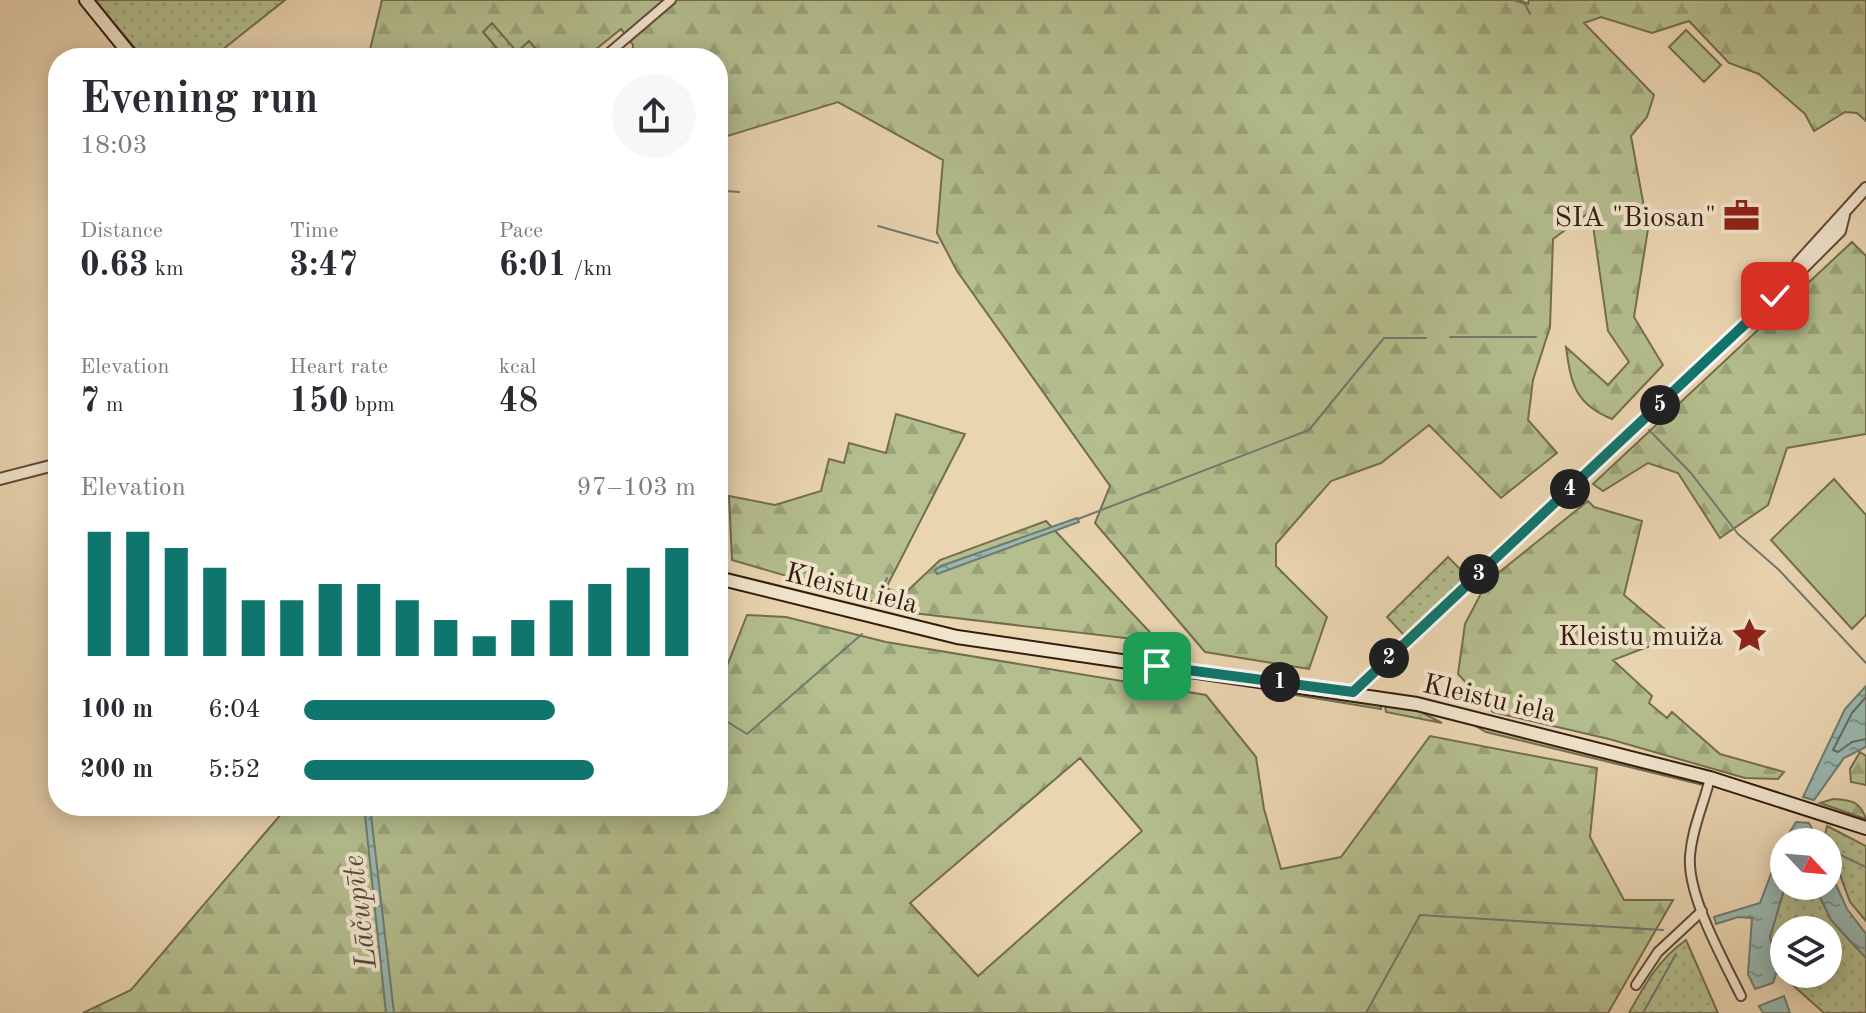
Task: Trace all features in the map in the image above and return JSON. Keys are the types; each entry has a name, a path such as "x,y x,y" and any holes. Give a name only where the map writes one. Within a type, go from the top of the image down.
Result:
{"main road":[{"path":"86,0 125,48"},
{"name":"Kleistu iela","path":"728,580 957,637 1353,692 1472,717 1710,778 1866,828"}],"street":[{"path":"615,48 671,0"},
{"path":"1353,692 1795,276 1840,231 1844,215 1866,188"},
{"path":"0,479 48,467"},
{"path":"1710,778 1693,831 1689,860 1702,911 1741,996"},
{"path":"1636,985 1658,952 1702,911"}],"green space":[{"path":"95,0 285,0 225,48 135,48"},
{"path":"382,0 1520,0 1528,4 1529,0 1866,0 1866,121 1857,113 1845,112 1814,131 1805,114 1759,74 1729,63 1689,21 1652,33 1601,17 1584,23 1654,95 1647,117 1631,136 1648,229 1634,317 1663,365 1612,419 1590,407 1577,391 1566,347 1608,385 1629,362 1608,331 1591,211 1553,239 1550,327 1533,380 1528,420 1557,453 1501,498 1429,425 1381,463 1331,481 1276,544 1276,566 1327,617 1309,669 1205,652 1095,523 1110,486 957,271 937,233 943,160 838,102 728,136 728,48 633,48 621,29 597,48 535,48 529,41 521,48 514,48 492,23 483,32 497,48 370,48"},
{"path":"492,23 514,48 497,48 483,32"},
{"path":"1686,30 1721,65 1704,82 1669,47"},
{"path":"529,41 535,48 521,48"},
{"path":"1852,242 1866,256 1866,434 1787,448 1768,505 1720,538 1678,473 1648,463 1603,491 1593,484"},
{"path":"896,414 965,434 886,588 903,595 940,560 1046,521 1159,642 913,613 732,560 729,496 775,505 821,491 829,459 844,463 849,443 886,453"},
{"path":"1834,479 1866,515 1866,615 1852,629 1771,540"},
{"path":"1588,501 1594,507 1642,521 1624,595 1674,637 1613,660 1652,696 1649,703 1667,718 1672,712 1720,754 1784,772 1778,779 1745,778 1609,739 1493,712 1458,674 1465,624 1487,582"},
{"path":"1448,557 1467,576 1405,636 1387,617"},
{"path":"747,615 786,617 886,642 1206,695 1256,757 1264,809 1281,869 1341,857 1430,736 1597,768 1590,837 1624,900 1673,900 1608,1013 83,1013 131,990 279,816 728,816 728,663","holes":["1080,758 1142,831 978,976 910,903"]},
{"path":"1296,692 1381,704 1381,709 1295,695"},
{"path":"1385,706 1419,711 1442,723 1386,712"},
{"path":"1472,724 1695,780 1703,785 1486,732"},
{"path":"1860,752 1866,756 1866,785 1851,782 1850,769"},
{"path":"1833,799 1854,803 1861,808 1866,819 1820,803"},
{"path":"1842,834 1866,846 1866,921 1850,902 1842,880"},
{"path":"1781,900 1822,900 1829,916 1776,916"},
{"path":"1842,932 1866,958 1866,1013 1824,1013 1796,988 1842,988"},
{"path":"1686,940 1718,1013 1629,1013 1660,964"}],"water":[{"path":"1077,518 1079,522 937,574 935,570 941,566"},
{"path":"1866,686 1866,747 1844,758 1814,800 1803,797 1845,709"},
{"name":"Lāčupīte","path":"365,816 371,816 394,1013 386,1013"},
{"path":"1796,822 1809,823 1812,828 1792,828"},
{"path":"1770,877 1770,900 1781,900 1776,916 1770,916 1770,984 1755,989 1748,974 1752,918 1738,917 1716,924 1714,917 1760,903"},
{"path":"1842,898 1866,934 1866,958 1842,932 1842,916 1829,916 1821,900"},
{"path":"1784,996 1790,1013 1763,1013 1759,1006"}],"waterway":[{"path":"1514,0 1525,4 1530,14"},
{"path":"728,191 739,192"},
{"path":"878,226 938,243"},
{"path":"1450,337 1536,337"},
{"path":"1078,519 1309,430 1384,338 1426,338"},
{"path":"1649,430 1691,473 1738,534 1779,570 1866,663"},
{"path":"885,583 887,578"},
{"path":"728,722 747,734 862,634"},
{"path":"1842,856 1866,867"},
{"path":"1366,1013 1420,915 1663,930"},
{"path":"1643,1013 1676,954"}],"place":[{"name":"SIA \"Biosan\"","path":"1742,216"},
{"name":"Kleistu muiža","path":"1749,635"}],"route":[{"path":"1157,666 1353,692 1775,296"}]}
